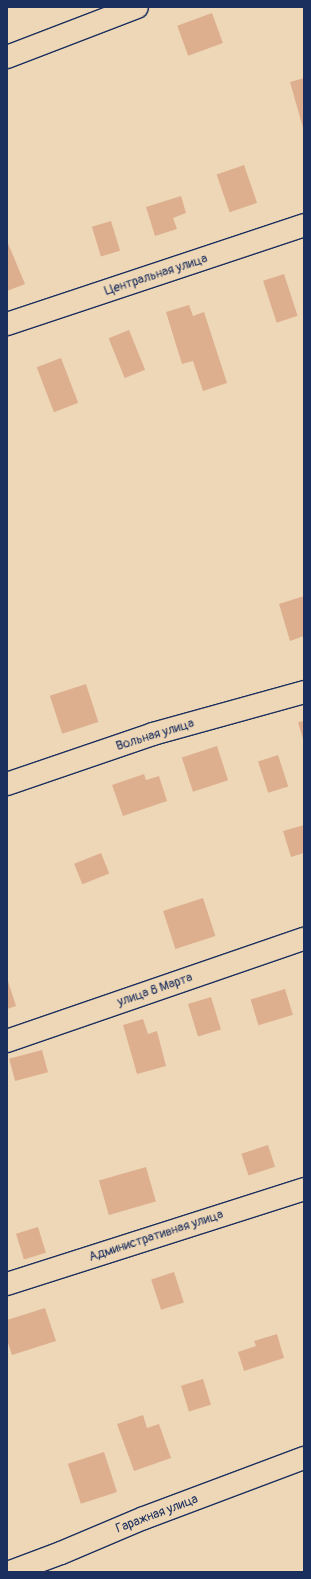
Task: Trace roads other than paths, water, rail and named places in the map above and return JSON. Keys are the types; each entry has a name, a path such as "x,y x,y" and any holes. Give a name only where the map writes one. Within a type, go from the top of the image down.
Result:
{"street":[{"path":"7,57 137,7"},
{"name":"Центральная улица","path":"7,324 304,225"},
{"name":"Вольная улица","path":"7,784 152,734 304,692"},
{"name":"улица 8 Марта","path":"7,1041 304,940"},
{"name":"Административная улица","path":"7,1284 304,1189"},
{"name":"Гаражная улица","path":"10,1572 61,1553 144,1518 304,1458"}]}
